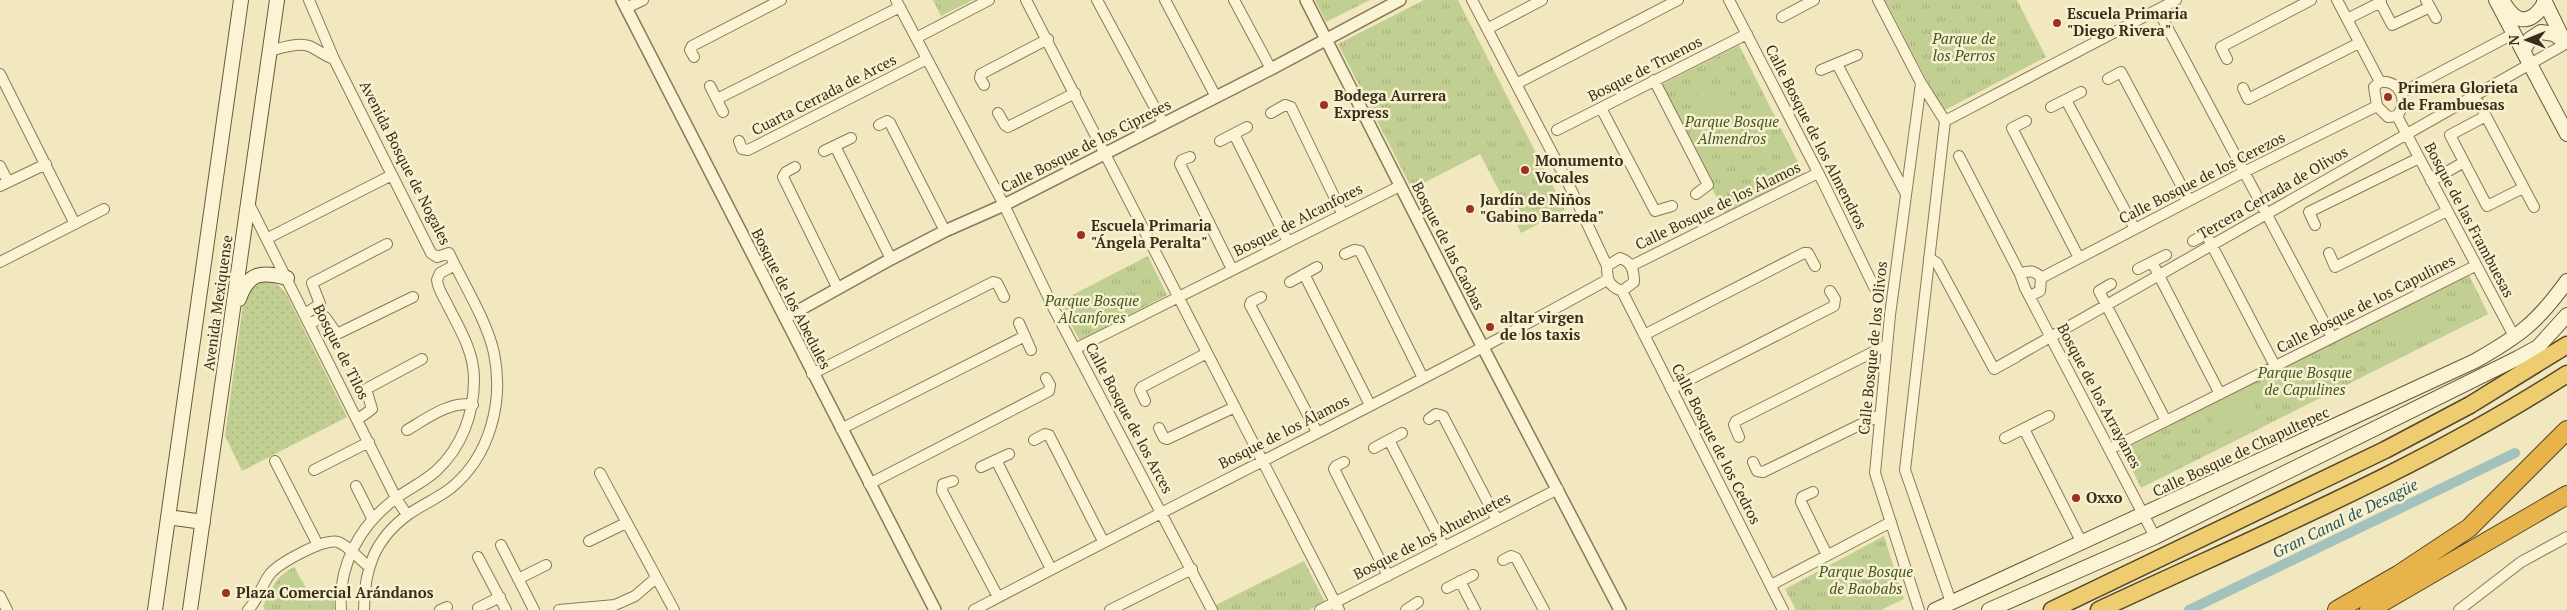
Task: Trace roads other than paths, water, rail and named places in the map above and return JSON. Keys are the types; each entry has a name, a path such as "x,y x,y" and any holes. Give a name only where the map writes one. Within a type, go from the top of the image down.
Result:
{"highway":[{"path":"2052,610 2384,450 2470,405 2567,345"},
{"path":"2099,610 2391,473 2474,429 2567,374"},
{"path":"2337,610 2398,575 2469,528 2567,430"},
{"path":"2369,610 2567,495"}],"main road":[{"name":"Avenida Mexiquense","path":"154,610 241,0"},
{"name":"Avenida Mexiquense","path":"193,607 203,522 277,0"},
{"path":"2496,0 2567,134"},
{"path":"2502,0 2512,17 2518,20 2525,20 2539,12 2544,1"},
{"path":"2544,1 2566,44"},
{"path":"2522,51 2530,39 2541,32 2554,34 2566,44"},
{"path":"232,321 246,282 260,274 272,274 287,278"},
{"name":"Calle Bosque de Chapultepec","path":"1935,610 2080,541 2144,516 2475,362 2515,338 2536,321 2567,281"},
{"path":"1989,610 2155,537 2518,358 2538,347 2567,315"},
{"path":"168,517 203,522"}],"street":[{"name":"Avenida Bosque de Nogales","path":"309,0 334,59 433,255 439,257 449,253 454,265"},
{"path":"624,4 643,0"},
{"path":"694,57 690,50 692,46 780,0"},
{"path":"916,38 989,0"},
{"path":"1026,0 1048,39 1337,606"},
{"path":"1097,0 1163,123"},
{"path":"1165,0 1216,97"},
{"path":"1234,0 1271,69"},
{"name":"Bosque de las Caobas","path":"1306,0 1483,348 1620,610"},
{"name":"Calle Bosque de los Cipreses","path":"785,318 837,287 945,231 1004,205 1271,69 1400,0"},
{"path":"1472,0 1569,185 1606,266 1607,280 1614,288 1622,291 1634,282 1632,266 1626,260 1620,258 1606,266"},
{"path":"1488,29 1542,0"},
{"path":"1516,84 1678,0"},
{"name":"Calle Bosque de los Almendros","path":"1729,0 1818,173 1874,288"},
{"path":"1878,0 1921,83 1945,121 1905,470 1951,602"},
{"path":"1945,121 2176,0"},
{"path":"2227,60 2221,46 2311,0"},
{"path":"2337,0 2380,82"},
{"path":"1782,17 1810,1"},
{"path":"2347,19 2380,1 2392,25 2428,3 2436,18"},
{"name":"Bosque de los Abedules","path":"624,4 812,374 935,610"},
{"path":"717,99 898,4"},
{"name":"Calle Bosque de los Arces","path":"898,4 1004,205 1075,349 1212,610"},
{"path":"2158,10 2332,338"},
{"name":"Bosque de Truenos","path":"1557,130 1747,34"},
{"path":"2401,92 2513,34"},
{"path":"984,85 980,78 981,74 1048,39"},
{"path":"2243,88 2248,99 2360,43"},
{"name":"Tercera Cerrada de Olivos","path":"1994,369 2566,44"},
{"path":"270,51 295,45 309,46 322,55 334,59"},
{"path":"1821,70 1857,55"},
{"name":"Cuarta Cerrada de Arces","path":"739,141 742,149 748,150 927,59"},
{"path":"1837,64 1906,194"},
{"path":"2108,79 2120,72 2189,200"},
{"path":"0,74 75,224"},
{"path":"1654,80 1708,185 1696,194"},
{"path":"2380,82 2387,82 2396,86 2401,92 2404,102 2397,116 2388,117 2377,106 2374,87 2380,82"},
{"name":"Calle Bosque de los Olivos","path":"1919,610 1875,473 1887,345 1921,83"},
{"path":"710,86 723,112"},
{"path":"2051,107 2081,92"},
{"path":"998,112 1006,127 1008,127 1075,93"},
{"path":"2066,100 2135,229"},
{"path":"2480,103 2534,207"},
{"path":"1271,113 1285,105 1291,107 1342,213"},
{"name":"Calle Bosque de los Cerezos","path":"2041,278 2189,200 2377,106"},
{"path":"1602,108 1655,211 1672,206"},
{"name":"Bosque de las Frambuesas","path":"2397,116 2475,266 2515,338"},
{"path":"2486,116 2450,135 2487,206 2523,188"},
{"path":"879,125 887,121 890,123 945,231"},
{"path":"2026,121 2012,128 2079,258"},
{"path":"1220,141 1247,127"},
{"path":"1234,134 1288,242"},
{"path":"824,151 851,138"},
{"path":"835,146 891,259"},
{"path":"1959,156 2020,274 2028,270 2033,271 2041,278 2040,291 2030,296"},
{"path":"1190,157 1182,160 1180,164 1232,269"},
{"path":"2316,225 2309,212 2419,158"},
{"path":"2431,181 2464,162"},
{"path":"0,166 4,184 46,164"},
{"path":"795,167 786,172 783,177 837,287"},
{"name":"Calle Bosque de los Álamos","path":"1632,266 1818,173"},
{"path":"268,238 392,175"},
{"name":"Bosque de Alcanfores","path":"1075,349 1342,213 1400,186"},
{"name":"Bosque de Tilos","path":"248,202 268,238 396,498 407,516"},
{"path":"0,262 104,209"},
{"path":"2329,254 2335,266 2447,211"},
{"path":"2193,240 2206,234 2276,366"},
{"path":"307,319 320,304 312,282 387,244"},
{"path":"1345,254 1354,250 1360,252 1422,375"},
{"path":"1644,336 1804,253 1808,253 1815,266"},
{"path":"2138,269 2166,255"},
{"path":"1929,258 1937,263 1994,369 2016,358"},
{"path":"2152,262 2220,394"},
{"path":"341,610 345,574 358,538 372,518 396,498 436,471 452,452 464,432 473,405 474,377 471,356 437,280 440,272 454,265 494,352 498,377 493,426 471,466 451,488 407,516 384,538 368,566 364,610"},
{"name":"Calle Bosque de los Capulines","path":"2110,449 2475,266"},
{"path":"1290,282 1317,267"},
{"path":"1304,274 1368,401"},
{"name":"Bosque de los Arrayanes","path":"2020,274 2155,537"},
{"name":"Bosque de los Álamos","path":"974,610 1103,541 1317,432 1368,401 1483,348 1607,280"},
{"path":"812,374 993,282 997,283 1004,296"},
{"path":"2111,284 2099,291 2166,421"},
{"path":"1671,389 1834,306 1835,299 1830,290"},
{"name":"Calle Bosque de los Cedros","path":"1622,291 1783,610"},
{"path":"307,319 325,317 337,334 413,296"},
{"path":"1261,297 1251,302 1250,305 1317,432"},
{"path":"1019,323 1032,350"},
{"path":"841,429 1025,336"},
{"path":"1740,437 1734,425 1736,421 1887,345"},
{"path":"1145,401 1140,390 1142,387 1207,353"},
{"path":"358,420 372,409 366,389 422,359"},
{"path":"869,484 1049,391 1050,385 1046,378"},
{"path":"407,430 454,405 464,403 473,405"},
{"path":"1159,428 1164,438 1167,439 1235,407"},
{"path":"1429,419 1436,414 1443,416 1497,520"},
{"path":"1753,462 1758,471 1763,472 1880,415"},
{"path":"2005,438 2049,416"},
{"path":"2024,429 2080,541"},
{"path":"1374,448 1402,433"},
{"path":"1034,440 1045,434 1049,435 1103,541"},
{"path":"1389,440 1444,547"},
{"path":"314,470 369,442"},
{"path":"981,467 1009,454"},
{"path":"996,460 1051,569"},
{"path":"275,462 318,545"},
{"path":"1344,462 1336,466 1334,470 1388,576"},
{"path":"600,473 674,610"},
{"path":"953,481 943,484 942,491 998,597"},
{"path":"356,486 372,518"},
{"name":"Bosque de los Ahuehuetes","path":"1320,610 1337,606 1388,576 1558,489"},
{"path":"1813,492 1802,497 1801,502 1827,555"},
{"path":"589,541 626,522"},
{"path":"1771,585 1891,522"},
{"path":"2459,610 2521,562 2567,537"},
{"path":"248,610 254,604 272,572 318,545 330,541 339,542 368,566"},
{"path":"500,546 534,610"},
{"path":"1502,560 1511,556 1516,558 1544,610"},
{"path":"478,557 506,610"},
{"path":"518,579 546,565"},
{"path":"1110,610 1192,569"},
{"path":"1447,588 1473,575"},
{"path":"559,610 615,605 635,596 656,578"},
{"path":"1460,581 1475,610"},
{"path":"0,596 7,610"},
{"path":"478,608 500,597"},
{"path":"1406,610 1418,602"}],"waterway":[{"name":"Gran Canal de Desagüe","path":"2189,610 2515,453"}],"place":[{"name":"Escuela Primaria \"Diego Rivera\"","path":"2057,23"},
{"name":"Primera Glorieta de Frambuesas","path":"2388,97"},
{"name":"Bodega Aurrera Express","path":"1324,105"},
{"name":"Monumento Vocales","path":"1525,170"},
{"name":"Jardín de Niños \"Gabino Barreda\"","path":"1470,209"},
{"name":"Escuela Primaria \"Ángela Peralta\"","path":"1081,235"},
{"name":"altar virgen de los taxis","path":"1490,327"},
{"name":"Oxxo","path":"2076,498"},
{"name":"Plaza Comercial Arándanos","path":"226,593"}],"park label":[{"name":"Parque de los Perros","path":"1964,48"},
{"name":"Parque Bosque Almendros","path":"1732,130"},
{"name":"Parque Bosque Alcanfores","path":"1092,310"},
{"name":"Parque Bosque de Capulines","path":"2305,382"},
{"name":"Parque Bosque de Baobabs","path":"1866,580"}]}
